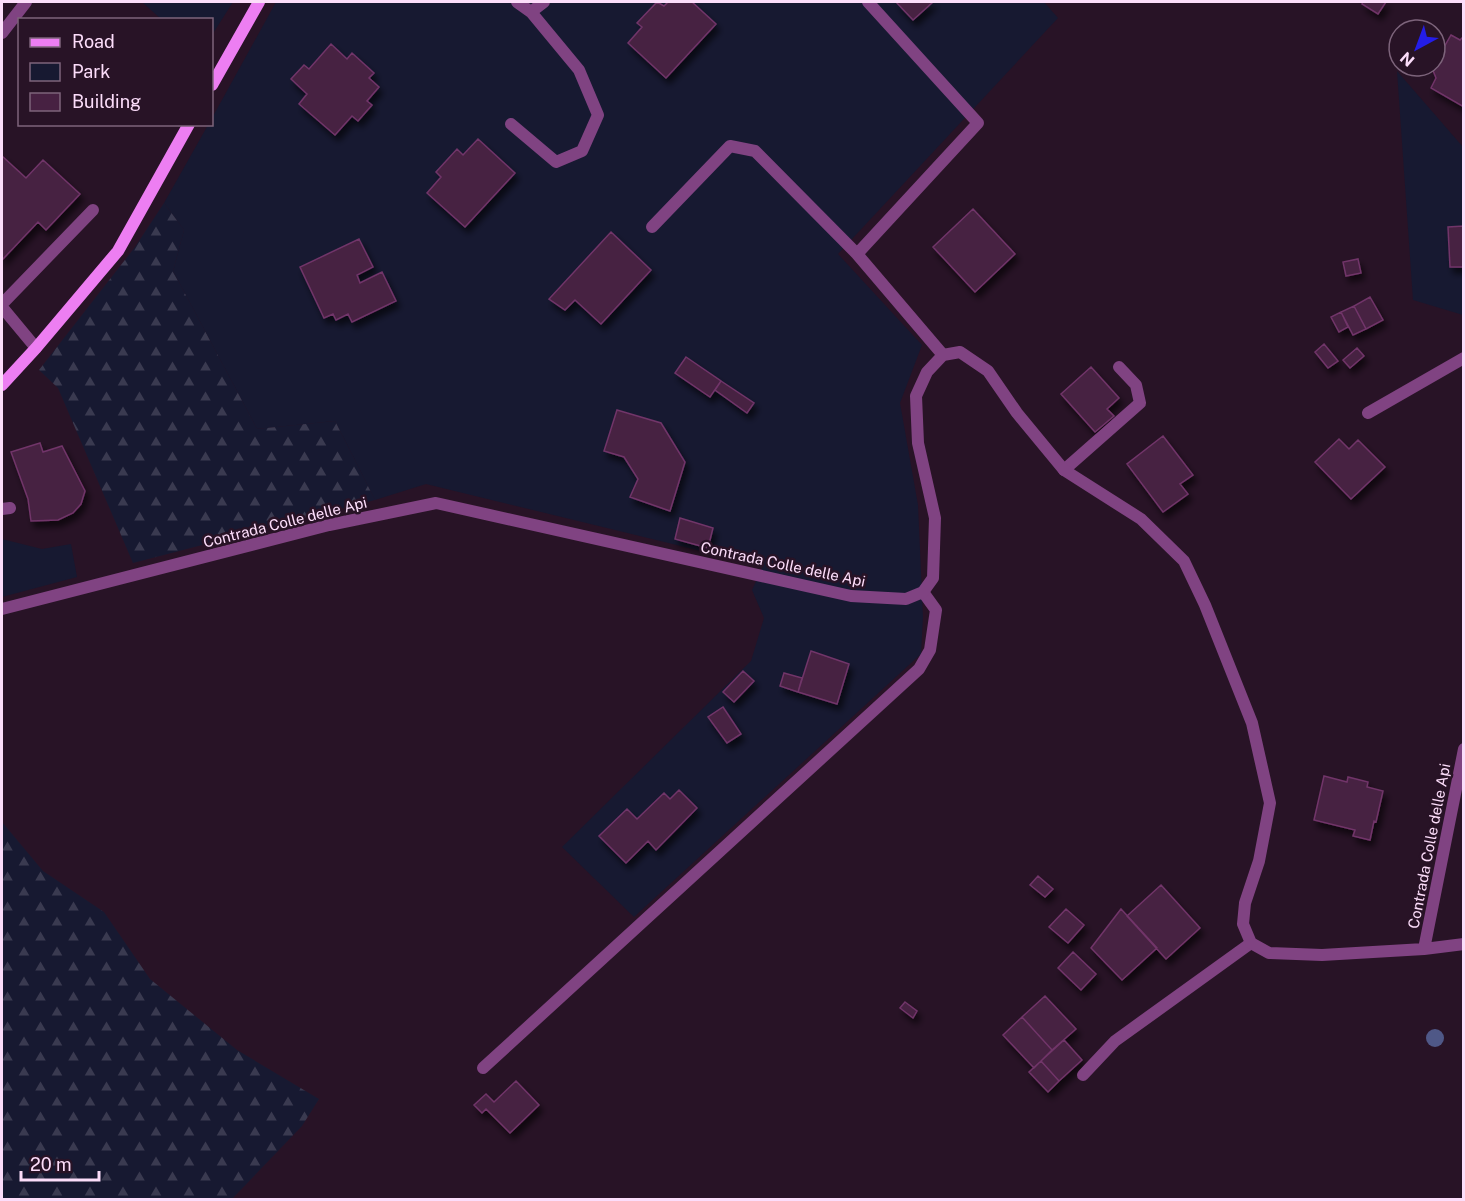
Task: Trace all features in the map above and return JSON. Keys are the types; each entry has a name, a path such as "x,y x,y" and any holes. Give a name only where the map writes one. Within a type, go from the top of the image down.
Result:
{"street":[{"path":"2,33 26,2"},
{"path":"213,83 259,2"},
{"path":"511,124 556,162 582,151 598,115 579,70 531,12 517,2"},
{"path":"531,12 544,2"},
{"path":"857,254 978,123 867,2"},
{"path":"2,384 36,348 118,251 188,126"},
{"path":"652,227 730,146 755,151 857,254 943,355"},
{"path":"36,348 2,305 93,210"},
{"path":"483,1068 919,669 930,650 936,610 923,592 933,579 934,518 918,443 916,396 927,372 943,355 960,352 988,371 1017,413 1064,470 1141,519 1184,561 1205,604 1252,723 1270,803 1259,861 1245,903 1243,924 1251,943 1115,1041 1083,1075"},
{"path":"1368,413 1464,357"},
{"path":"1064,470 1140,403 1136,385 1119,367"},
{"name":"Contrada Colle delle Api","path":"2,609 329,525 436,503 850,596 906,600 923,592"},
{"name":"Contrada Colle delle Api","path":"1424,949 1464,749"},
{"name":"Contrada Colle delle Api","path":"1251,943 1269,953 1322,955 1424,949 1464,944"}],"green space":[{"path":"142,2 233,2 213,33 213,18 160,18"},
{"path":"276,2 1044,2 1058,18 838,254 922,345 900,403 918,505 923,617 921,654 634,917 562,847 751,661 764,618 752,590 763,566 426,484 375,500 335,421 257,429 173,271 184,230 164,203 207,126 213,126 213,116"},
{"path":"1397,78 1403,78 1463,147 1463,315 1413,300"},
{"path":"164,203 184,230 173,271 257,429 335,421 375,500 133,563 58,388 39,370 135,247"},
{"path":"2,539 42,549 71,544 77,577 2,597"},
{"path":"2,822 43,871 104,912 150,979 237,1050 319,1099 302,1126 232,1199 2,1199"}],"building":[{"path":"657,2 664,6 668,2 692,2 716,24 666,78 628,43 642,27 637,23"},
{"path":"896,2 933,2 913,20"},
{"path":"1363,2 1386,2 1378,14 1362,4"},
{"path":"1451,35 1460,40 1464,36 1464,107 1431,88 1436,78 1447,78 1447,42"},
{"path":"331,44 347,59 352,53 374,73 369,78 379,87 367,101 372,105 358,121 352,116 335,135 299,104 307,94 291,79 304,65 309,69"},
{"path":"478,139 515,173 465,227 427,193 441,177 436,172 457,149 463,155"},
{"path":"2,156 26,178 43,160 80,194 46,230 38,222 2,260"},
{"path":"973,209 1015,254 975,292 933,247"},
{"path":"1464,226 1464,267 1450,267 1448,227"},
{"path":"611,232 651,270 601,324 575,300 565,310 549,299"},
{"path":"359,239 373,267 357,275 360,283 382,272 396,301 352,322 348,314 336,320 333,314 324,318 300,267"},
{"path":"1358,259 1361,273 1346,276 1343,262"},
{"path":"1370,297 1383,320 1366,329 1354,306"},
{"path":"1354,306 1366,329 1353,335 1341,312"},
{"path":"1341,312 1348,327 1339,332 1331,317"},
{"path":"1324,344 1338,361 1328,368 1315,352"},
{"path":"1357,348 1364,356 1350,368 1343,360"},
{"path":"686,357 721,381 710,397 675,373"},
{"path":"1091,367 1119,398 1107,409 1114,416 1095,432 1061,394"},
{"path":"721,381 754,403 747,413 715,390"},
{"path":"617,410 661,423 685,462 670,511 630,497 638,479 624,457 604,451"},
{"path":"1163,436 1193,475 1180,484 1188,494 1163,512 1127,464"},
{"path":"1339,439 1349,449 1358,440 1385,467 1351,499 1315,462"},
{"path":"40,443 43,452 62,446 85,491 81,504 73,513 58,520 31,521 28,499 11,452"},
{"path":"680,518 713,528 708,548 675,539"},
{"path":"811,651 849,664 837,704 798,692"},
{"path":"743,671 754,681 734,702 723,692"},
{"path":"784,673 802,678 798,692 780,686"},
{"path":"723,707 741,734 727,743 708,717"},
{"path":"1324,776 1347,782 1348,777 1368,782 1367,787 1383,791 1370,840 1353,836 1355,830 1314,820"},
{"path":"679,790 697,808 656,850 648,841 626,863 599,836 627,809 637,819 664,793 670,799"},
{"path":"1038,876 1053,889 1045,897 1030,885"},
{"path":"1161,885 1200,928 1166,959 1127,916"},
{"path":"1066,909 1084,925 1068,943 1049,927"},
{"path":"1121,909 1157,948 1122,980 1091,948"},
{"path":"1073,952 1096,974 1081,990 1058,968"},
{"path":"1045,996 1076,1029 1052,1050 1022,1017"},
{"path":"905,1002 917,1011 913,1018 900,1008"},
{"path":"1022,1017 1052,1050 1034,1068 1003,1035"},
{"path":"1064,1040 1082,1060 1059,1081 1041,1061"},
{"path":"1041,1061 1059,1081 1048,1092 1029,1072"},
{"path":"516,1081 539,1105 510,1133 486,1109 482,1113 474,1105 486,1094 494,1102"}]}
